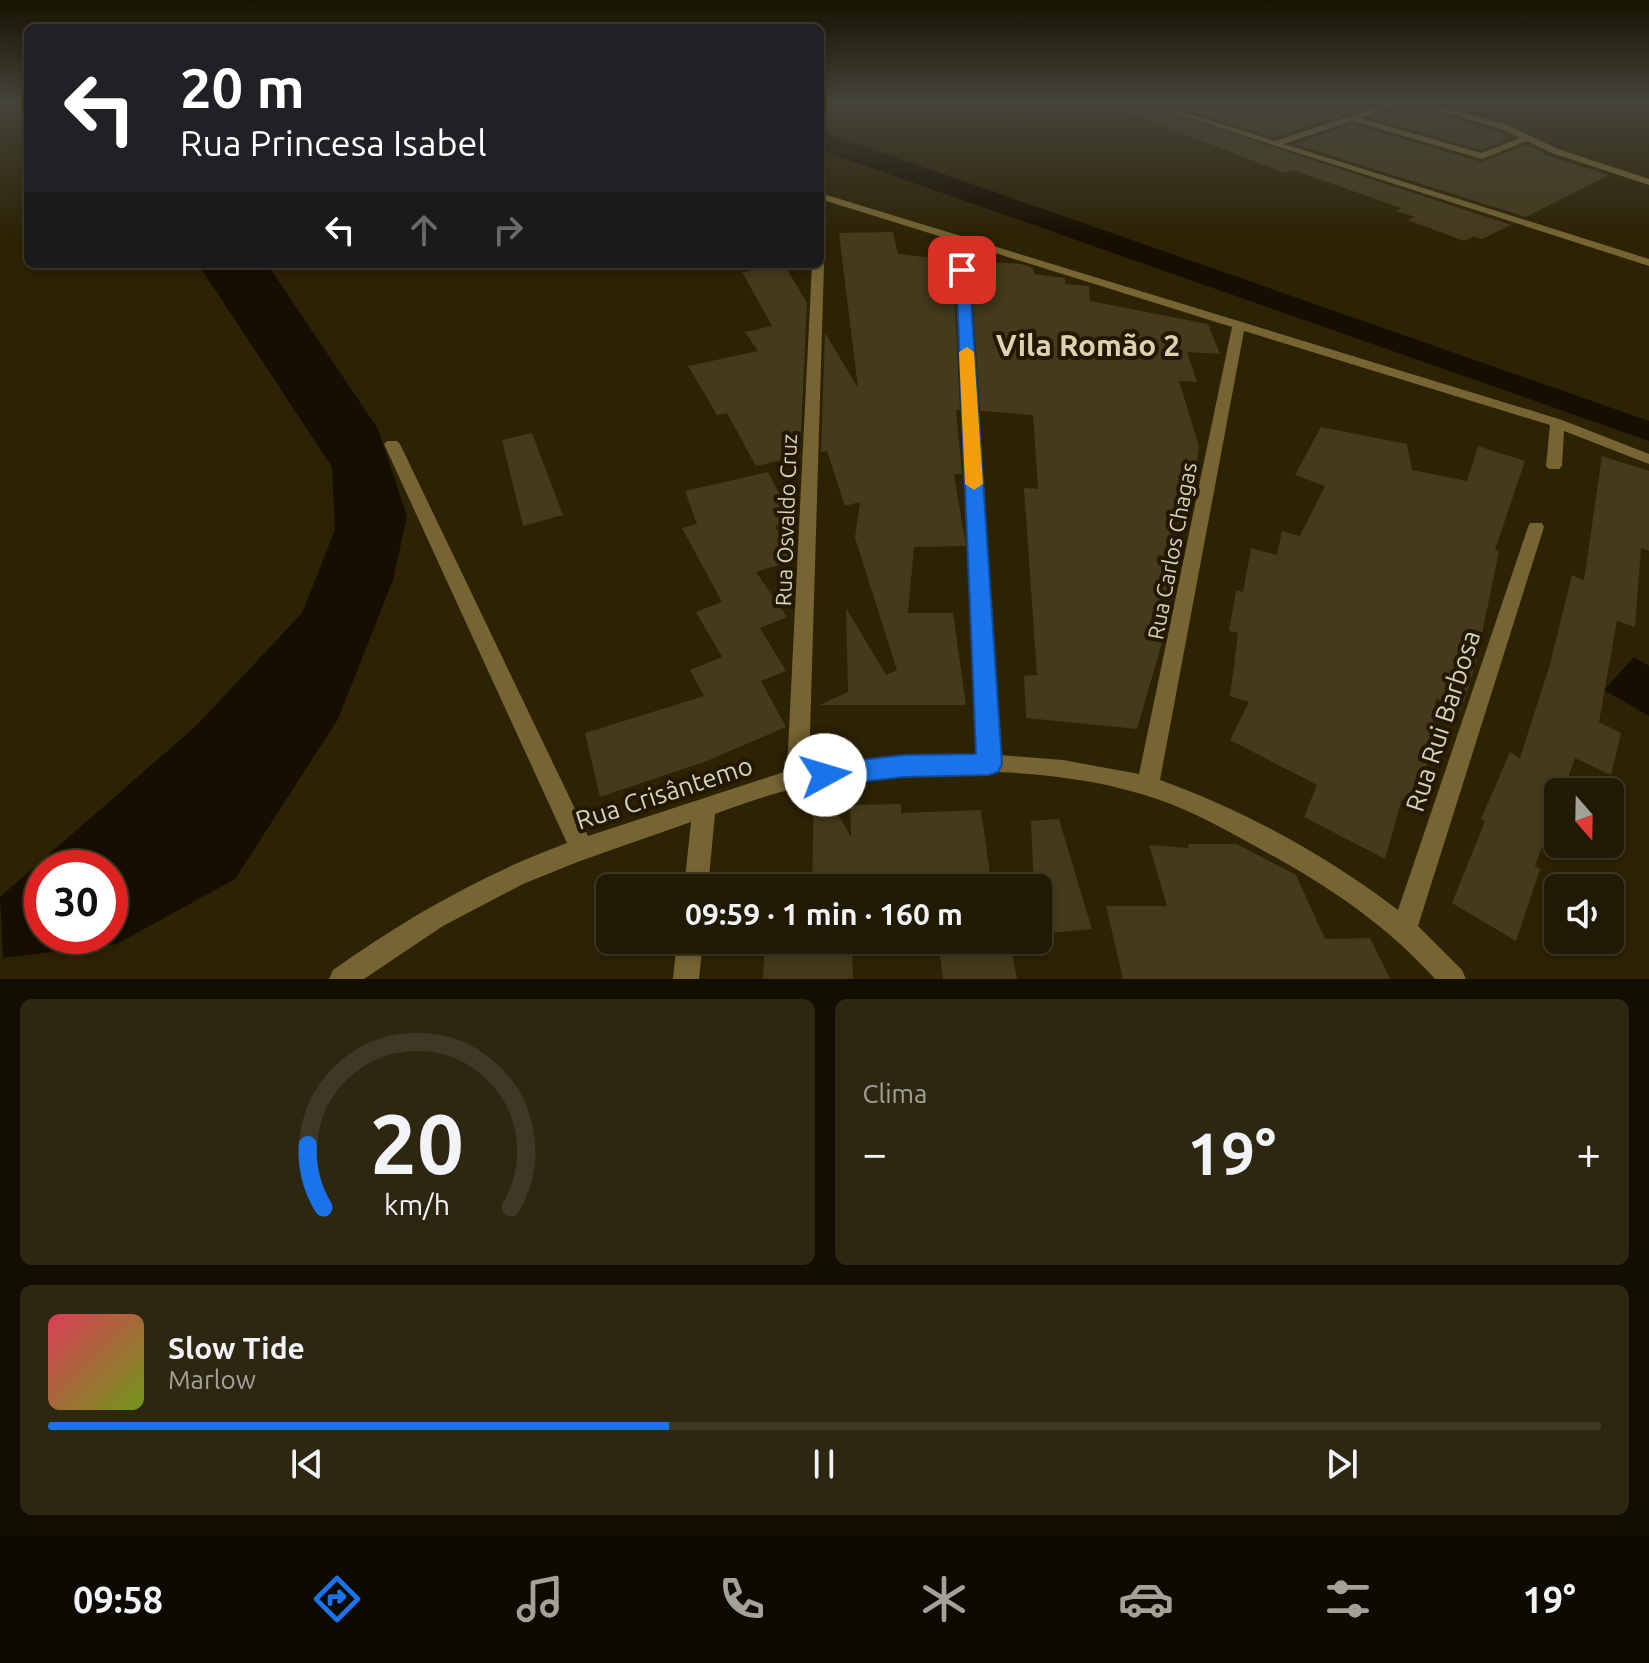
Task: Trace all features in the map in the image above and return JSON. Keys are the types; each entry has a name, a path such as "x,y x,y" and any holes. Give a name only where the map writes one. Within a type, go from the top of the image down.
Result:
{"street":[{"path":"1286,148 1648,262"},
{"path":"1454,148 1482,156 1503,148"},
{"path":"1551,148 1649,182"},
{"path":"824,197 1557,423 1649,459"},
{"path":"960,239 989,764"},
{"name":"Rua Osvaldo Cruz","path":"798,778 818,268"},
{"name":"Rua Carlos Chagas","path":"1148,785 1239,326"},
{"path":"1554,466 1557,423"},
{"path":"392,444 582,849"},
{"name":"Rua Rui Barbosa","path":"1403,932 1536,527"},
{"name":"Rua Crisântemo","path":"342,979 399,937 494,885 582,849 704,807 798,778 904,766 989,764 1043,766 1148,785 1237,825 1334,877 1403,932 1453,979"},
{"path":"697,874 704,807"},
{"path":"686,979 689,954"}],"shaded area":[{"path":"824,148 868,148 1649,421 1649,441 824,151"},
{"path":"201,268 270,268 378,429 407,516 393,580 338,719 235,879 128,938 128,850 54,850 196,726 302,613 335,530 332,467"},
{"path":"1634,657 1649,666 1649,716 1604,690"},
{"path":"24,876 24,954 36,954 3,958 0,897"}],"building":[{"path":"1220,148 1276,148 1511,225 1482,239 1474,237 1464,241 1408,220 1415,217 1396,211 1401,208 1293,170 1285,173"},
{"path":"1306,148 1432,148 1481,162 1519,148 1532,148 1545,153 1542,154 1609,175 1526,217"},
{"path":"893,232 898,254 953,260 960,410 956,410 962,474 954,474 966,546 914,547 908,613 953,613 966,705 820,705 848,692 846,608 886,675 897,670 855,538 860,502 845,506 827,451 821,452 825,333 858,388 839,233"},
{"path":"970,261 1021,264 1033,268 1034,274 1065,278 1065,284 1089,286 1090,301 1208,324 1220,354 1187,352 1197,382 1179,381 1199,446 1195,484 1186,483 1186,517 1174,514 1181,558 1179,568 1166,567 1168,622 1137,729 1026,718 1024,676 1037,675 1024,488 1038,489 1033,415 980,411"},
{"path":"786,268 807,303 800,456 756,466 727,413 717,415 688,366 758,351 745,332 772,326 742,272"},
{"path":"1321,427 1407,444 1412,470 1467,481 1478,446 1525,461 1495,550 1499,551 1476,663 1461,710 1436,699 1421,807 1402,799 1385,859 1304,817 1317,785 1230,740 1249,702 1230,696 1238,633 1229,631 1236,590 1243,592 1251,548 1277,555 1282,531 1300,536 1325,486 1295,475"},
{"path":"532,433 563,515 523,526 502,440"},
{"path":"1602,456 1649,471 1649,551 1641,548 1635,627 1617,621 1599,722 1621,733 1611,775 1575,758 1568,778 1544,778 1544,842 1535,866 1540,869 1516,941 1452,903 1485,821 1481,819 1510,752 1520,758 1550,664 1572,575 1584,580"},
{"path":"768,472 794,521 775,526 794,560 756,572 787,617 760,628 786,671 761,681 786,727 707,761 600,797 585,733 704,696 690,670 722,657 696,612 722,602 682,528 697,524 685,491"},
{"path":"822,786 851,837 850,805 901,804 901,813 981,810 990,874 812,874 814,788"},
{"path":"1059,819 1092,929 1052,933 1052,874 1033,874 1031,821"},
{"path":"1189,844 1237,844 1296,875 1325,939 1370,938 1390,979 1123,979 1106,906 1167,906 1149,845 1188,848"},
{"path":"764,954 852,954 853,979 763,979"},
{"path":"940,954 1013,954 1017,979 943,979"}],"slow traffic":[{"path":"967,352 974,484"}],"district":[{"name":"Vila Romão 2","path":"1088,346"}],"route":[{"path":"825,775 904,766 989,764 962,270"}]}
